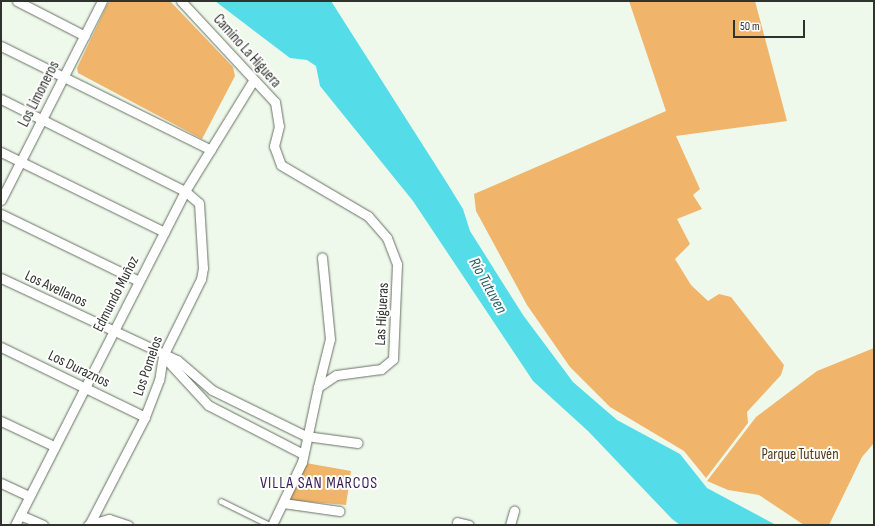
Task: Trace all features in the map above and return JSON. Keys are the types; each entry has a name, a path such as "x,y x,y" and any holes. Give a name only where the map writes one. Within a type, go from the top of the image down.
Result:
{"street":[{"path":"17,1 85,36"},
{"name":"Los Limoneros","path":"1,200 102,1"},
{"name":"Camino La Higuera","path":"181,1 253,81 274,102 279,126"},
{"path":"1,46 211,150"},
{"name":"Edmundo Muñoz","path":"15,525 112,331 185,191 253,81"},
{"name":"Los Pomelos","path":"1,99 185,191 199,203 203,268 163,356 159,380 145,417 88,525"},
{"name":"Las Higueras","path":"279,126 274,146 281,165 375,223 391,246 398,273 395,348 390,363 381,369 336,375 318,387"},
{"path":"1,152 164,232"},
{"path":"1,214 139,281"},
{"path":"271,525 283,503 303,454 330,339 322,257"},
{"name":"Los Avellanos","path":"1,278 163,356 177,360 212,390 306,436 358,443"},
{"name":"Los Duraznos","path":"1,347 145,417"},
{"name":"Los Avellanos","path":"163,356 208,405 303,454"},
{"path":"1,421 54,446"},
{"path":"1,483 29,496"},
{"path":"283,503 339,511"},
{"path":"510,525 514,511"},
{"path":"20,515 43,525"},
{"path":"88,525 108,519 128,525"},
{"path":"458,522 469,525"}],"lane":[{"path":"221,502 271,525"}],"green space":[{"path":"109,1 170,1 233,67 235,76 202,139 78,73 77,68"},
{"path":"629,1 755,1 787,121 676,136 700,189 693,195 702,209 677,219 690,244 675,259 691,285 708,301 719,294 731,297 784,365 781,375 747,412 748,423 706,478 684,451 610,407 570,367 527,305 476,211 474,194 666,111"},
{"name":"Parque Tutuvén","path":"874,348 874,443 862,457 829,525 804,525 759,495 728,490 707,481 756,417 817,371"},
{"name":"VILLA SAN MARCOS","path":"306,463 351,471 346,505 288,500"}],"water":[{"name":"Río Tutuven","path":"215,1 331,1 463,209 470,231 523,315 573,382 617,420 680,454 707,488 776,525 680,525 672,519 588,431 533,381 413,201 320,86 316,66 307,60 290,58"}],"district":[{"name":"VILLA SAN MARCOS","path":"319,484"}]}
